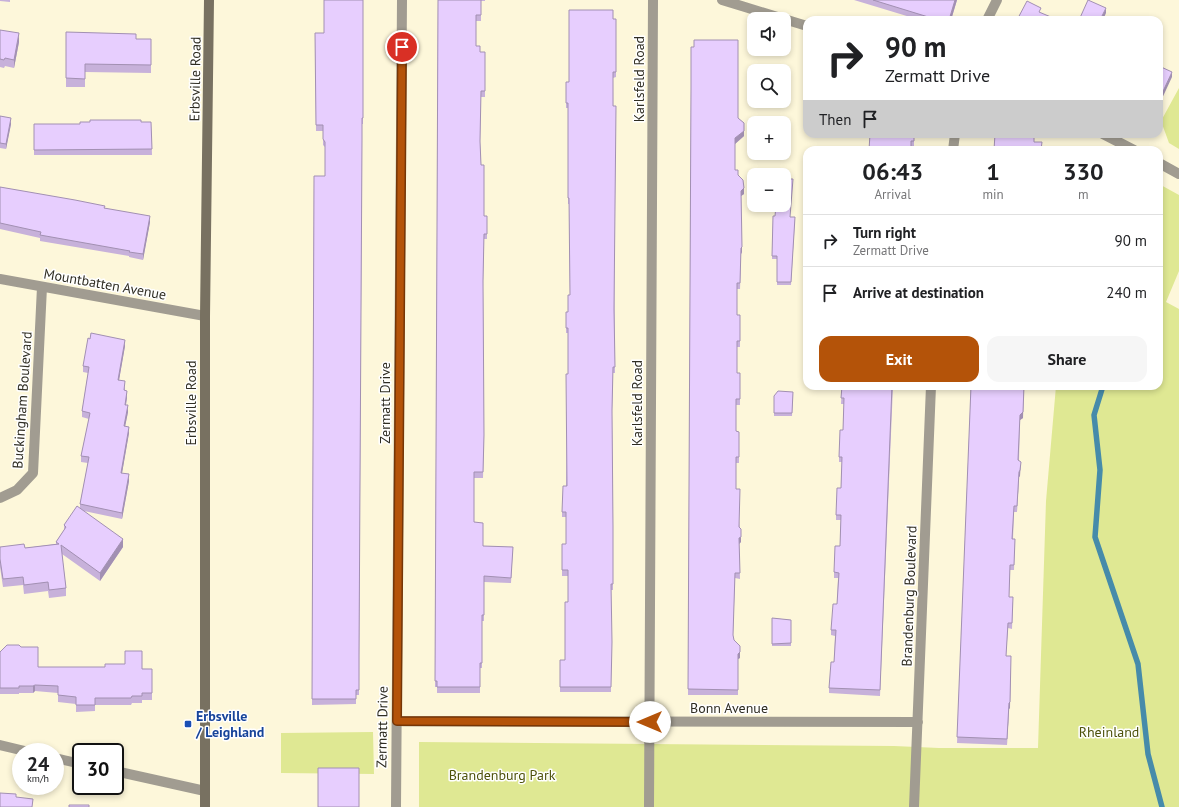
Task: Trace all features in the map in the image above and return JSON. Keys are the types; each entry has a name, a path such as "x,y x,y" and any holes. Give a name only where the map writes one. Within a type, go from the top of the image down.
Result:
{"main road":[{"name":"Erbsville Road","path":"205,807 205,316 210,0"}],"street":[{"name":"Zermatt Drive","path":"396,807 402,0"},
{"name":"Karlsfeld Road","path":"649,807 653,0"},
{"path":"722,0 761,12"},
{"path":"989,16 997,0"},
{"path":"791,21 803,25"},
{"path":"1111,138 1126,146"},
{"path":"1163,165 1179,174"},
{"name":"Mountbatten Avenue","path":"0,279 205,316"},
{"name":"Buckingham Boulevard","path":"0,498 17,490 33,473 42,287"},
{"name":"Brandenburg Boulevard","path":"914,807 931,390"},
{"name":"Bonn Avenue","path":"397,721 918,722"},
{"path":"0,745 12,748"},
{"path":"124,773 205,791"}],"green space":[{"path":"1179,88 1179,149 1169,143 1163,126 1163,117"},
{"name":"Rheinland","path":"1163,186 1179,195 1179,271 1166,302 1179,309 1179,807 419,807 419,742 1038,748 1046,501 1056,390 1163,390"},
{"path":"373,732 374,774 281,773 281,733"}],"building":[{"path":"324,0 363,0 359,690 356,690 356,699 312,699 314,176 325,176 325,142 323,139 323,125 316,125 315,33 324,33"},
{"path":"438,0 481,0 481,15 476,15 476,46 480,46 480,52 485,52 485,91 481,91 480,141 481,165 484,165 484,216 487,216 487,234 484,234 483,281 484,435 483,472 474,472 474,522 483,523 483,546 513,547 511,578 484,576 484,615 482,615 482,663 480,663 480,687 437,687 437,681 435,681"},
{"path":"873,0 955,0 950,16 925,16"},
{"path":"1088,0 1106,8 1102,16 1081,16"},
{"path":"1027,1 1041,8 1039,12 1048,16 1019,16"},
{"path":"569,10 613,10 613,19 616,19 616,72 613,72 613,106 616,106 614,309 615,367 613,367 612,410 613,584 611,584 611,687 560,687 560,660 565,660 565,602 568,602 568,570 562,570 562,544 566,544 566,512 562,512 563,486 567,486 566,374 568,374 568,328 566,328 566,312 568,312 568,295 570,295 568,103 566,103 566,82 569,82"},
{"path":"0,30 19,33 14,60 5,58 4,60 0,59"},
{"path":"66,32 136,34 136,39 151,39 151,65 85,64 85,79 66,78"},
{"path":"694,40 738,40 738,118 744,123 744,131 735,138 735,170 738,170 738,175 743,180 744,188 741,191 742,247 740,283 737,283 737,315 740,315 740,341 737,341 737,373 740,373 740,399 736,399 736,431 739,432 739,457 736,457 736,489 740,489 739,527 741,529 741,537 739,538 740,573 735,573 733,635 734,640 740,646 740,652 738,654 738,690 688,689 691,47 694,47"},
{"path":"1163,68 1172,72 1163,91"},
{"path":"0,116 11,118 6,144 0,143"},
{"path":"90,120 141,120 141,122 151,122 152,149 34,150 34,124 80,124 80,122 90,122"},
{"path":"870,138 914,138 914,141 911,141 911,146 869,146"},
{"path":"995,138 1034,138 1034,142 1042,142 1042,146 994,146"},
{"path":"791,179 793,179 791,204"},
{"path":"0,187 75,200 105,206 104,208 150,216 143,254 40,235 41,232 0,223"},
{"path":"775,212 790,212 790,217 795,217 791,282 777,282 777,256 772,256 773,216 775,216"},
{"path":"91,333 125,340 118,380 125,381 124,390 127,391 125,405 128,405 124,426 129,427 121,473 129,474 122,513 80,504 89,457 81,456 90,413 82,411 89,367 83,366 88,338 90,339"},
{"path":"842,390 892,390 880,690 829,688 831,662 834,662 836,630 831,630 833,604 837,604 839,573 834,572 835,546 840,546 841,515 836,515 837,488 841,488 842,457 839,457 840,430 843,430 844,398 841,398"},
{"path":"971,390 1024,390 1023,412 1020,415 1018,460 1021,462 1017,506 1014,506 1012,539 1015,539 1014,565 1010,565 1009,597 1013,597 1012,623 1008,623 1006,656 1011,656 1010,702 1007,739 957,737"},
{"path":"778,391 793,392 792,413 774,413 774,396"},
{"path":"77,506 123,539 100,573 61,545 66,588 49,590 48,582 24,585 23,577 3,579 0,547 24,544 25,548 59,544 56,542 66,527 64,525"},
{"path":"772,618 791,620 791,643 772,644"},
{"path":"7,645 38,647 38,667 105,667 105,664 125,664 125,651 142,651 142,669 152,669 152,693 142,693 142,696 132,696 131,698 95,698 95,705 76,705 76,697 58,695 58,686 35,685 19,686 19,688 0,688 0,652"},
{"path":"318,768 359,768 359,807 318,807"},
{"path":"0,793 12,794 16,795 16,797 33,799 32,807 0,807"},
{"path":"69,805 89,805 89,807 69,807"}],"waterway":[{"path":"1102,390 1094,415 1100,470 1095,537 1138,664 1148,754 1162,807"}],"place":[{"name":"Erbsville / Leighland","path":"188,724"}],"route":[{"path":"402,47 397,721 650,722"}],"park label":[{"name":"Brandenburg Park","path":"502,775"}]}
